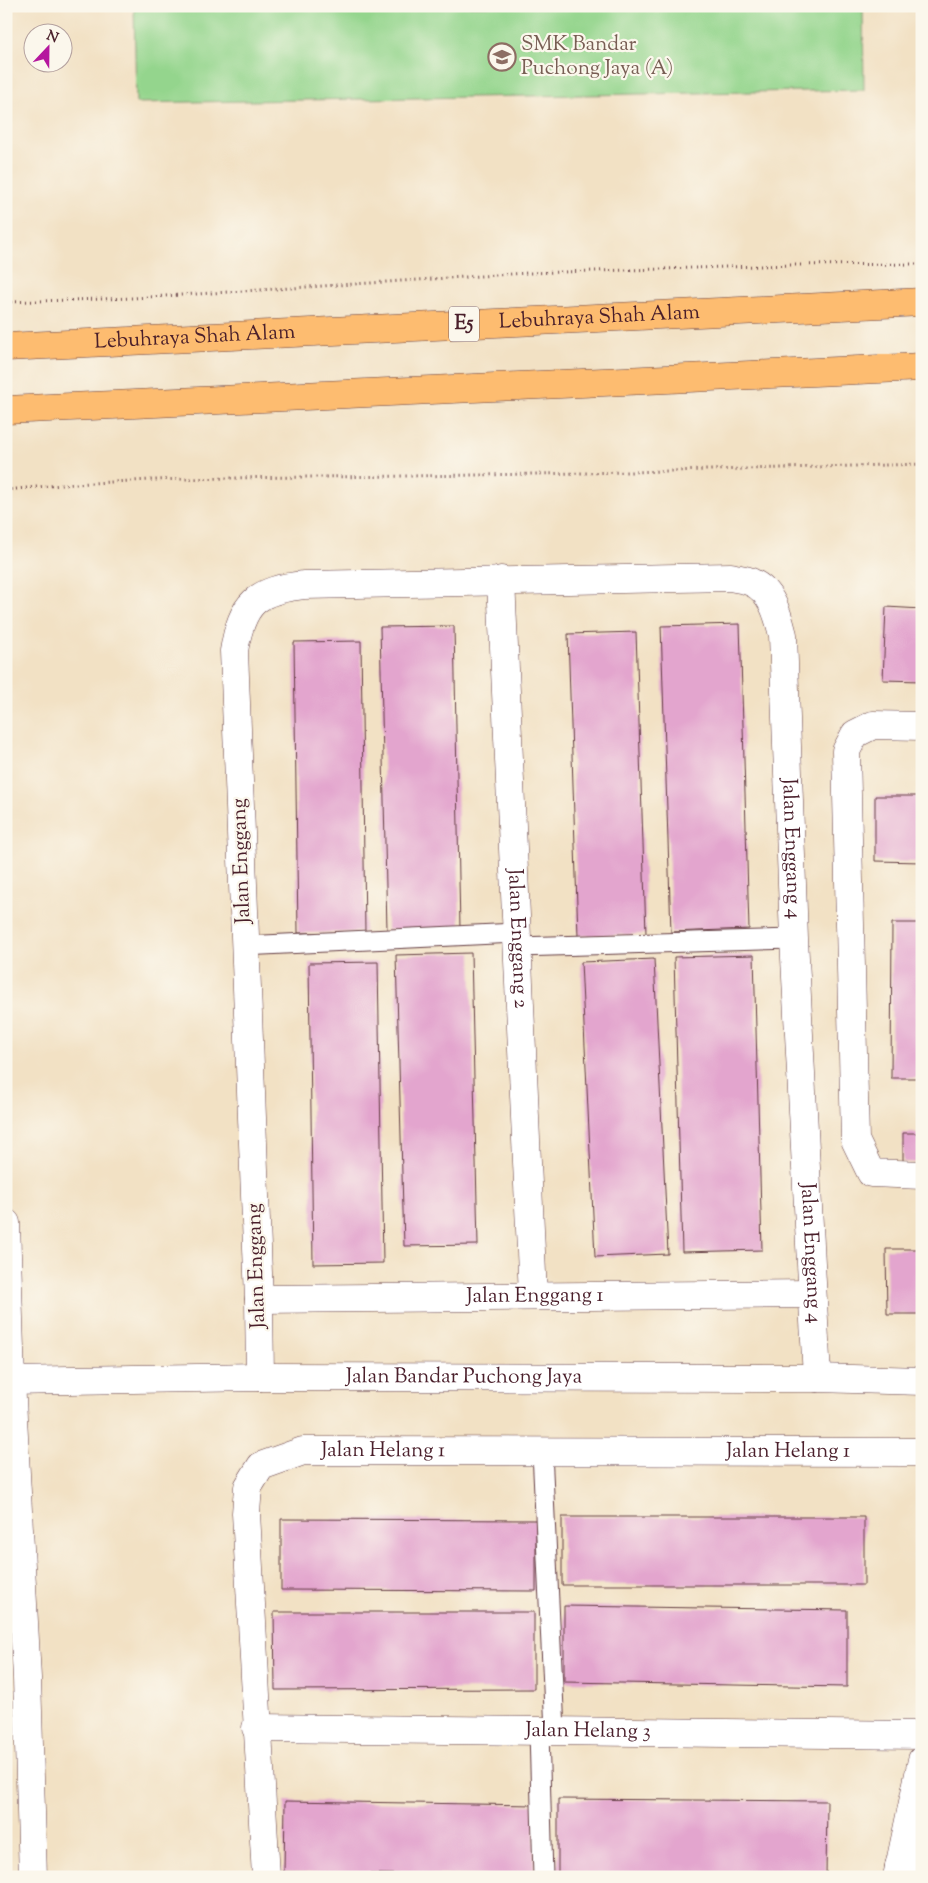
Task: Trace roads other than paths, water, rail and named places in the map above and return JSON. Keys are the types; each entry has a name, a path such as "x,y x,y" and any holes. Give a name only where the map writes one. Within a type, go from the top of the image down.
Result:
{"highway":[{"name":"Lebuhraya Shah Alam","path":"6,347 922,302"},
{"path":"6,410 922,367"}],"street":[{"name":"Jalan Enggang 4","path":"501,580 732,577 752,582 768,595 778,614 783,635 794,939 817,1378"},
{"name":"Jalan Enggang 2","path":"501,580 533,1296"},
{"name":"Jalan Enggang","path":"260,1377 259,1299 234,651 237,632 246,610 262,594 281,587 501,580"},
{"path":"922,726 873,725 855,734 846,751 855,1140 871,1173 922,1175"},
{"path":"6,1223 16,1678 33,1877"},
{"name":"Jalan Enggang 1","path":"259,1299 812,1294"},
{"name":"Jalan Bandar Puchong Jaya","path":"8,1381 260,1377 817,1378 922,1381"},
{"name":"Jalan Helang 1","path":"266,1877 256,1728 246,1513 248,1487 261,1466 303,1451 922,1452"},
{"name":"Jalan Helang 3","path":"256,1728 922,1735"},
{"path":"906,1871 922,1760"}],"lane":[{"path":"245,946 517,940 794,939"},
{"path":"542,1451 547,1731 543,1877"}],"place":[{"name":"SMK Bandar Puchong Jaya (A)","path":"502,57"}]}
